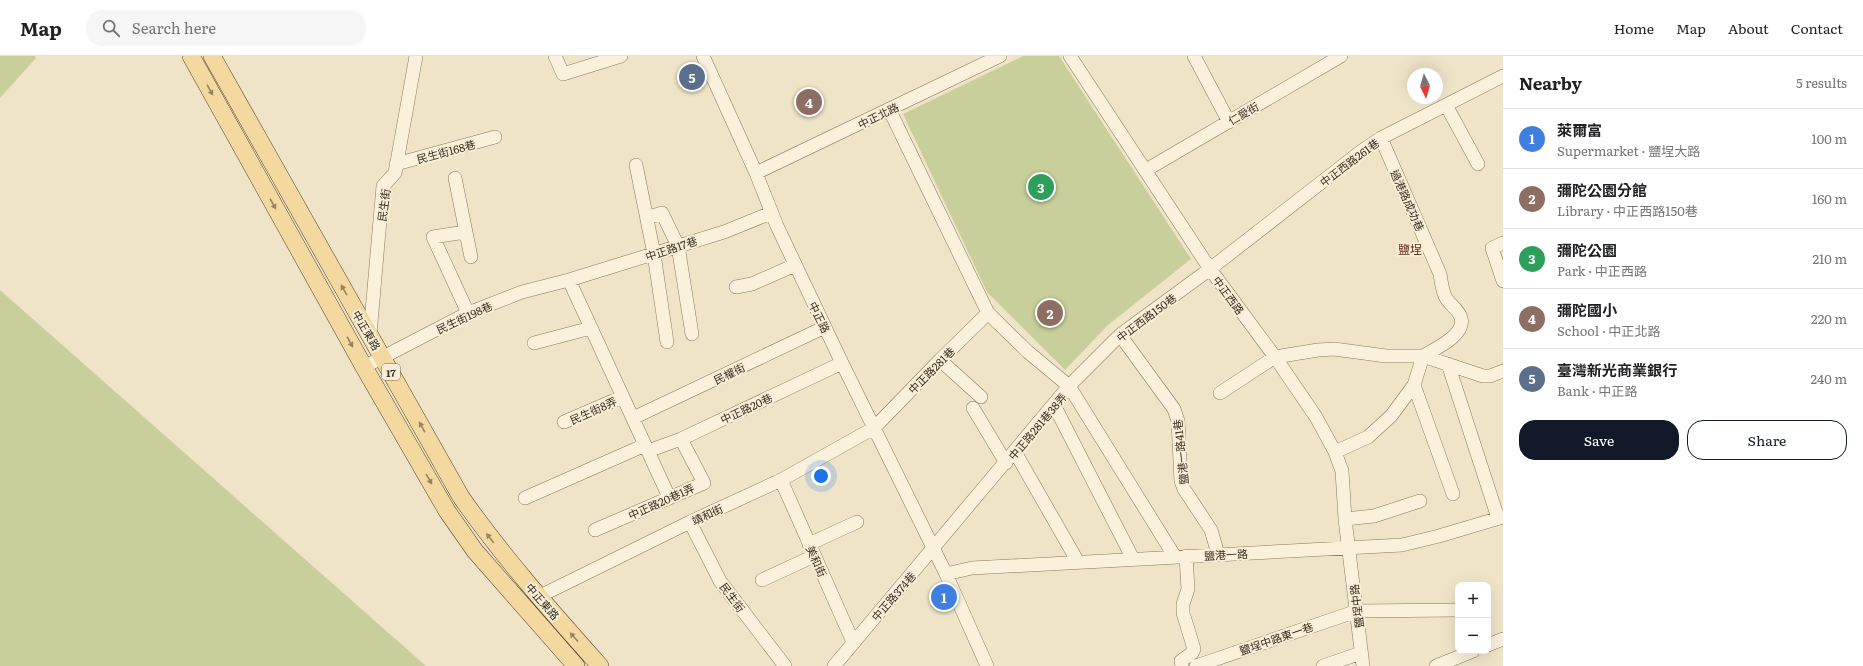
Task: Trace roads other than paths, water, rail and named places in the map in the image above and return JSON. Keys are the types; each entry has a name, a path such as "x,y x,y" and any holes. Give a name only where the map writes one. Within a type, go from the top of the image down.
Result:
{"main road":[{"name":"中正東路","path":"191,56 364,367 447,510 476,551 576,666"},
{"name":"中正東路","path":"212,56 461,497 489,536 538,597 600,666"}],"street":[{"path":"554,56 563,74 621,56"},
{"name":"中正路","path":"703,56 756,173 771,213 795,265 946,574 987,666"},
{"name":"中正北路","path":"756,173 1000,56"},
{"name":"中正西路","path":"1070,56 1210,269 1316,417 1335,452 1342,471 1349,547"},
{"path":"1194,56 1229,122"},
{"name":"仁愛街","path":"1146,170 1341,56"},
{"name":"民生街","path":"370,334 383,186 395,173 419,57"},
{"name":"中正西路261巷","path":"1210,269 1380,138 1503,76"},
{"path":"1446,105 1478,164"},
{"name":"中正路281巷38弄","path":"889,110 988,313 1028,352 1069,386 934,549"},
{"name":"民生街168巷","path":"396,164 495,137"},
{"name":"過港路成功巷","path":"1380,138 1440,274 1444,294 1462,319 1461,326 1453,338 1423,356"},
{"path":"636,165 654,254 667,342"},
{"path":"455,178 470,257"},
{"path":"647,218 662,213 678,246 692,334"},
{"name":"中正路17巷","path":"569,280 724,232 771,213"},
{"path":"465,232 433,237 468,313"},
{"path":"1503,242 1492,246 1503,279"},
{"path":"736,287 752,284 795,265"},
{"name":"中正西路150巷","path":"1069,386 1120,335 1210,269"},
{"name":"民生街198巷","path":"364,367 468,313 522,292 569,280"},
{"path":"569,280 669,497"},
{"name":"中正路281巷","path":"874,428 988,313"},
{"name":"民權街","path":"633,418 825,326"},
{"path":"534,343 591,328"},
{"name":"鹽港一路41巷","path":"1120,335 1174,409 1178,421 1182,485 1211,530 1218,554"},
{"path":"1220,393 1275,358 1318,350 1334,349 1386,356 1423,356 1483,376 1490,376 1503,371"},
{"path":"1335,452 1368,436 1391,416 1414,385 1423,356"},
{"path":"940,360 981,397"},
{"name":"中正路20巷","path":"525,498 647,448 681,439 842,363"},
{"path":"1448,364 1500,517"},
{"path":"1414,385 1453,494"},
{"path":"1069,386 1180,556 1188,589 1183,604 1183,613 1194,649 1192,653 1181,661 1182,666"},
{"name":"民生街8弄","path":"564,422 622,397"},
{"path":"1054,405 1133,559"},
{"path":"973,408 1006,463"},
{"name":"靖和街","path":"538,597 690,522 781,480 874,428"},
{"name":"中正路20巷1弄","path":"594,530 704,483 681,439"},
{"path":"1015,452 1078,562"},
{"name":"美和街","path":"781,480 853,642"},
{"path":"1346,519 1374,516 1420,501"},
{"name":"鹽港一路","path":"946,574 972,568 1402,545 1439,536 1500,517"},
{"name":"民生街","path":"690,522 720,581 785,666"},
{"path":"762,580 857,522"},
{"name":"鹽埕中路","path":"1349,547 1363,666"},
{"name":"中正路374巷","path":"834,666 934,549"},
{"name":"鹽埕中路東一巷","path":"1196,666 1357,611 1455,610"},
{"path":"1491,644 1503,639"},
{"path":"1323,666 1361,653"},
{"path":"1436,666 1466,654"}],"place":[{"name":"臺灣新光商業銀行","path":"692,77"},
{"name":"彌陀國小","path":"809,102"},
{"name":"彌陀公園","path":"1041,187"},
{"name":"彌陀公園分館","path":"1050,313"},
{"name":"萊爾富","path":"944,597"}],"district":[{"name":"鹽埕","path":"1410,249"}]}
